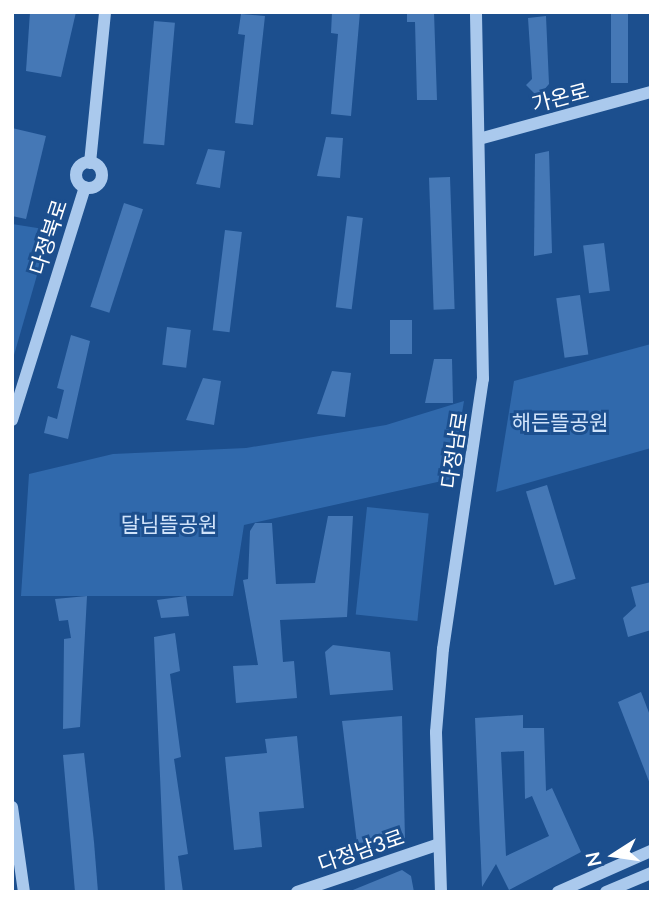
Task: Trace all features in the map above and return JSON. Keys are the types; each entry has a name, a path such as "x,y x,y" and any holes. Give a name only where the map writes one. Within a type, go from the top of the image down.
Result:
{"street":[{"path":"90,163 78,170 85,187 102,178 90,163 105,12"},
{"name":"다정남로","path":"441,892 437,845 443,649 483,379 480,139 475,12"},
{"name":"가온로","path":"480,139 651,92"},
{"name":"다정북로","path":"12,420 85,187"},
{"path":"12,807 24,892"},
{"name":"다정남3로","path":"297,892 437,845"},
{"path":"558,892 651,851"},
{"path":"606,892 651,873"}],"green space":[{"path":"12,224 50,230 12,362"},
{"name":"해든뜰공원","path":"651,344 651,448 496,492 514,381"},
{"name":"달님뜰공원","path":"464,401 451,479 244,525 233,596 21,596 29,474 113,454 246,448 386,425"},
{"path":"367,507 429,513 417,621 356,614"}],"building":[{"path":"30,12 76,12 61,77 26,71"},
{"path":"332,12 360,12 351,116 331,114 338,34 331,33"},
{"path":"407,12 434,12 437,100 417,100 415,22 407,22"},
{"path":"611,12 628,12 628,83 611,83"},
{"path":"241,14 265,16 253,125 235,123 245,35 238,34"},
{"path":"546,16 549,84 538,97 526,85 532,79 528,18"},
{"path":"154,21 175,23 164,145 143,144"},
{"path":"12,128 46,136 26,219 12,216"},
{"path":"326,137 343,138 340,178 317,176"},
{"path":"208,149 225,151 220,188 196,184"},
{"path":"549,151 552,253 534,256 535,154"},
{"path":"450,177 455,309 434,310 429,178"},
{"path":"124,203 143,209 109,313 90,307"},
{"path":"347,216 363,218 352,309 336,307"},
{"path":"225,230 242,232 230,332 213,330"},
{"path":"604,243 610,291 589,293 583,246"},
{"path":"580,295 588,354 565,358 556,298"},
{"path":"390,320 412,320 412,354 390,354"},
{"path":"167,327 191,330 186,368 162,365"},
{"path":"71,335 90,341 68,439 44,433 48,416 57,419 64,390 57,388"},
{"path":"434,359 452,359 453,403 425,403"},
{"path":"332,371 351,373 345,417 317,414"},
{"path":"203,378 221,381 214,425 186,420"},
{"path":"547,485 576,579 555,585 526,491"},
{"path":"328,516 353,516 347,617 280,620 283,662 294,661 297,698 236,703 233,666 258,665 243,580 248,579 250,531 255,523 272,523 276,584 315,583"},
{"path":"651,582 651,630 628,637 623,618 636,606 631,587"},
{"path":"87,596 80,727 63,729 64,639 71,638 68,620 59,621 55,599"},
{"path":"186,596 189,616 161,618 157,600"},
{"path":"175,633 180,671 170,674 181,757 174,759 188,854 178,856 183,892 165,892 154,637"},
{"path":"333,645 390,652 393,690 330,695 325,652"},
{"path":"641,692 651,718 650,784 618,702"},
{"path":"523,715 523,728 544,728 546,791 552,788 581,852 509,890 496,864 482,887 475,718","holes":["524,751 525,799 532,796 549,836 506,856 501,752"]},
{"path":"402,716 405,839 357,843 342,721"},
{"path":"297,736 304,808 259,812 262,847 234,850 225,757 267,753 265,739"},
{"path":"84,753 98,892 75,892 63,755"},
{"path":"402,870 411,876 414,892 348,892"}]}
